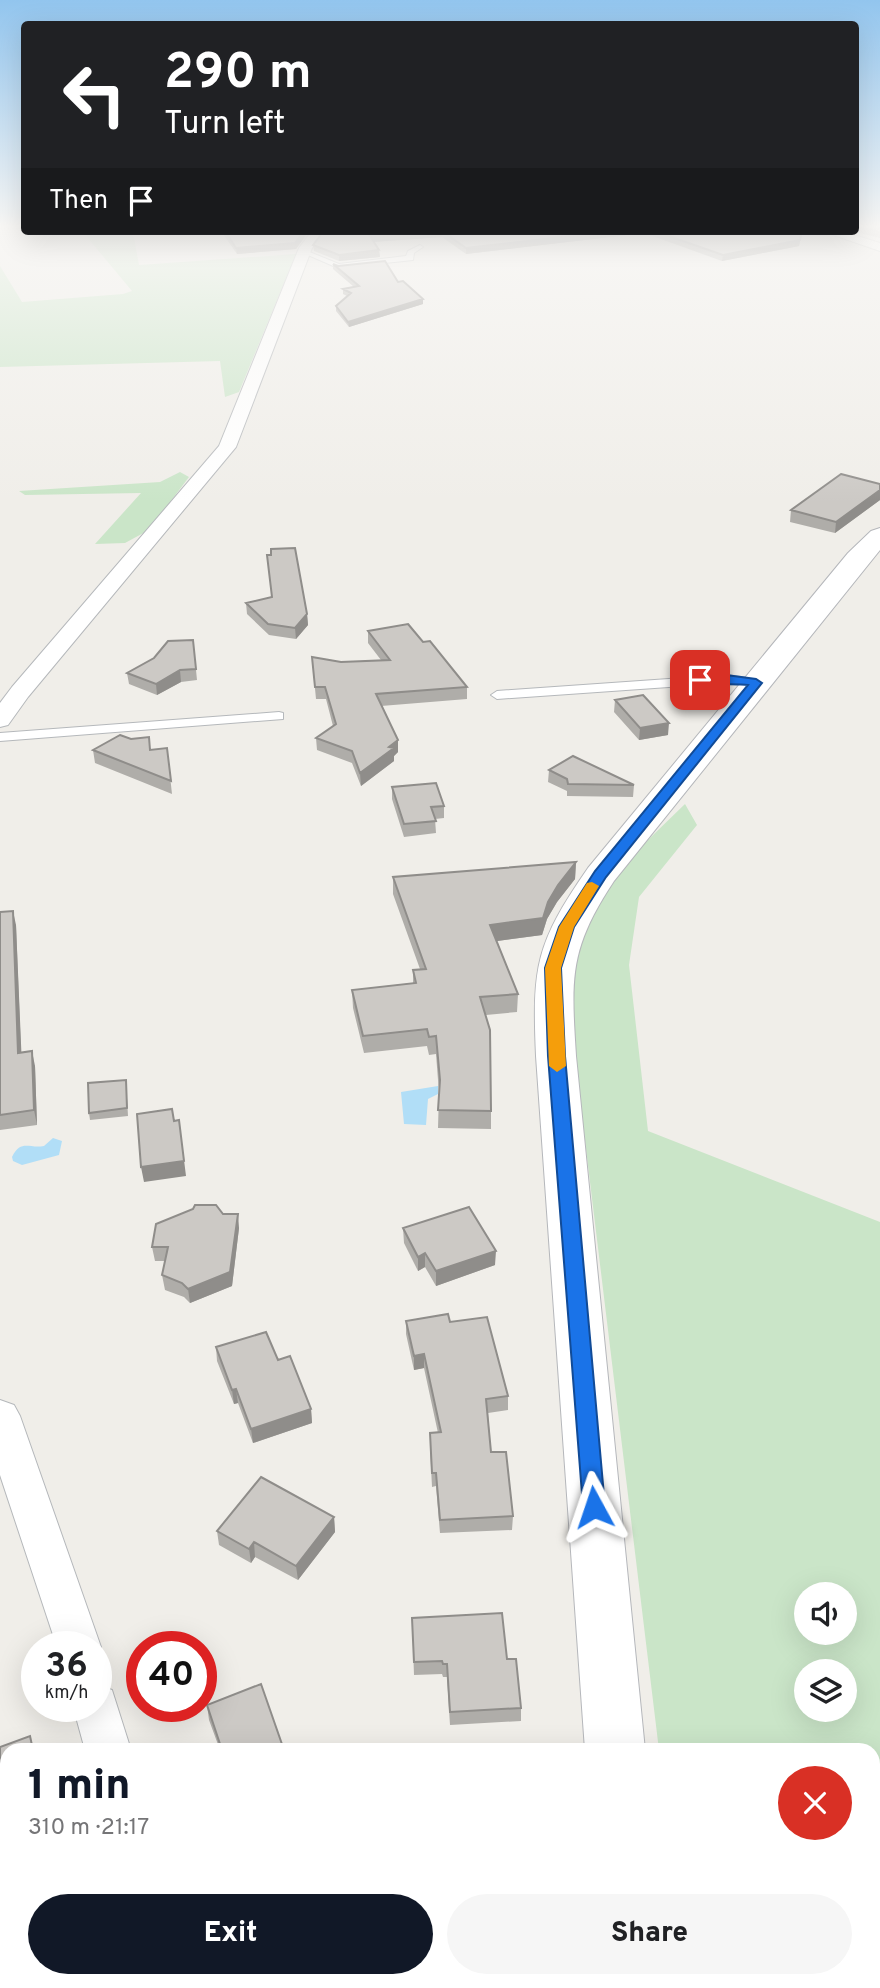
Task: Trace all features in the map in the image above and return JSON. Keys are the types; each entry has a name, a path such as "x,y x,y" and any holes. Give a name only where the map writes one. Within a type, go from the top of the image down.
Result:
{"street":[{"path":"0,720 20,692 227,447 279,318"},
{"path":"614,1743 558,1070 553,968 566,927 600,874 857,559 880,536"},
{"path":"0,1416 74,1631"},
{"path":"100,1722 106,1743"}],"lane":[{"path":"497,695 726,679 756,683"},
{"path":"0,737 279,716"}],"green space":[{"path":"0,318 270,318 239,392 225,397 220,361 0,367"},
{"path":"180,472 189,477 149,530 125,543 95,544 141,493 25,495 19,491 160,482"},
{"path":"685,804 697,825 639,897 629,965 648,1131 880,1222 880,1743 658,1743 565,976 584,914 620,867"}],"water":[{"path":"438,1086 438,1094 428,1099 426,1125 404,1124 401,1092"},
{"path":"53,1138 62,1141 59,1155 22,1165 13,1161 15,1151 22,1146 44,1146"}],"building":[{"path":"345,318 362,318 348,322"},
{"path":"841,474 880,484 880,490 836,522 791,510"},
{"path":"295,548 307,614 295,628 268,624 246,603 272,597 267,555 271,555 271,549"},
{"path":"408,624 423,642 430,641 467,687 376,694 398,740 389,747 394,748 360,773 352,751 316,738 336,724 325,687 315,687 312,657 341,662 390,660 368,631"},
{"path":"193,640 196,669 180,670 156,684 127,673 154,658 168,641"},
{"path":"643,695 669,723 640,728 615,700"},
{"path":"120,735 131,739 149,737 150,750 167,748 171,781 93,750"},
{"path":"573,756 634,785 568,784 567,779 549,770"},
{"path":"436,783 444,806 431,807 436,821 404,824 392,787"},
{"path":"576,862 558,885 543,918 490,925 518,994 480,997 490,1030 491,1111 438,1110 440,1080 436,1036 429,1037 427,1029 363,1036 352,990 416,983 413,970 426,969 393,877"},
{"path":"13,911 18,1053 32,1051 34,1110 0,1115 0,912"},
{"path":"126,1080 127,1108 89,1113 88,1083"},
{"path":"172,1109 174,1121 179,1120 184,1161 141,1167 137,1114"},
{"path":"195,1205 216,1205 223,1214 238,1214 230,1272 188,1289 182,1283 162,1275 168,1247 152,1247 156,1224 193,1209"},
{"path":"469,1207 496,1251 436,1271 425,1253 418,1257 403,1228"},
{"path":"448,1314 450,1322 487,1317 508,1396 486,1399 491,1452 506,1452 513,1516 440,1520 436,1473 432,1473 430,1433 441,1432 424,1354 414,1356 406,1321"},
{"path":"266,1332 278,1360 290,1356 311,1409 251,1429 236,1389 232,1390 216,1347"},
{"path":"261,1477 334,1517 296,1566 254,1542 249,1549 217,1531"},
{"path":"502,1613 507,1659 516,1659 521,1708 450,1712 447,1664 442,1661 414,1662 412,1618"},
{"path":"261,1684 282,1743 220,1743 213,1722 217,1722 217,1701"},
{"path":"30,1736 32,1743 11,1743"}],"slow traffic":[{"path":"557,1066 553,968 566,927 592,886"}],"route":[{"path":"594,1507 556,1056 553,968 566,927 600,874 756,683 726,679 700,680"}]}
